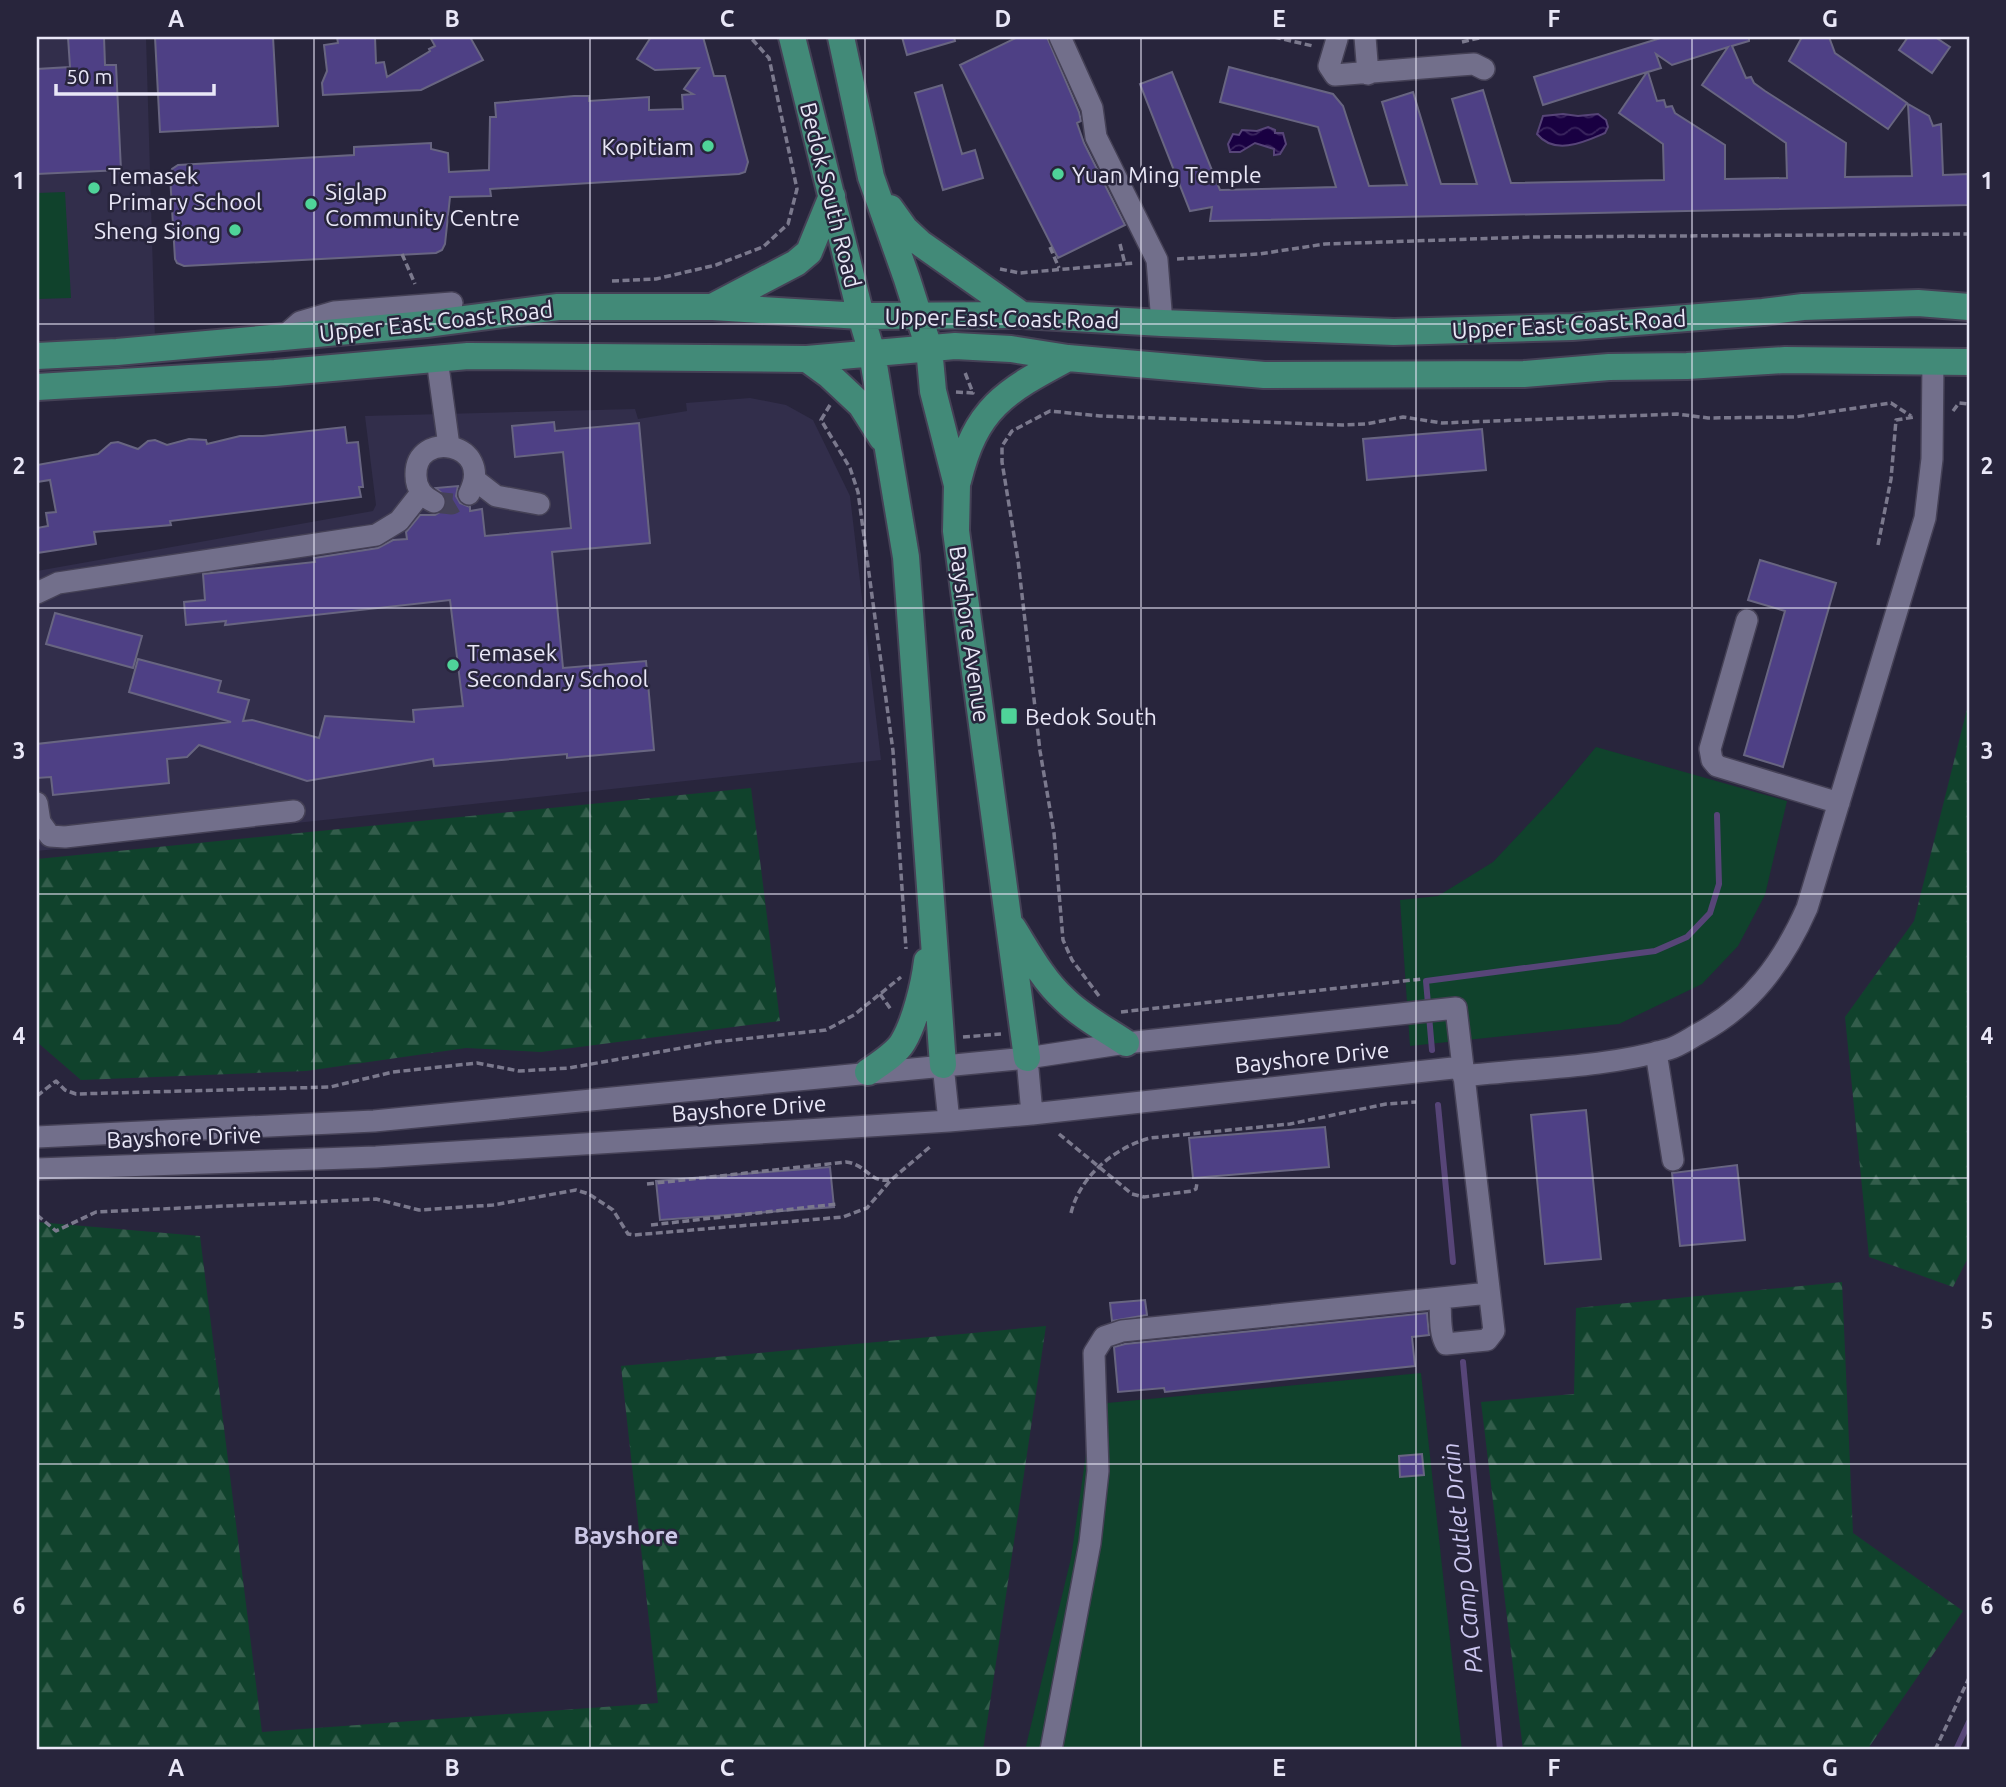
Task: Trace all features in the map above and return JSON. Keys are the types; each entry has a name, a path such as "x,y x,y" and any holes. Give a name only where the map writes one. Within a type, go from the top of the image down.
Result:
{"main road":[{"name":"Bedok South Road","path":"792,37 860,316 872,353"},
{"name":"Bedok South Road","path":"841,37 871,177 929,348"},
{"path":"871,177 905,229 920,243 1022,315"},
{"path":"713,307 796,264 809,252 832,196"},
{"name":"Upper East Coast Road","path":"37,356 117,352 426,324 558,307 713,307 860,316 1022,315 1394,332 1572,327 1802,307 1918,303 1969,307"},
{"name":"Upper East Coast Road","path":"37,387 275,373 468,356 807,359 956,346 1011,349 1068,358 1264,375 1524,374 1609,366 1687,366 1785,360 1969,362"},
{"name":"Bayshore Avenue","path":"929,348 933,391 957,485 956,530 1025,1045"},
{"path":"872,353 890,451 905,557 942,1052"},
{"path":"957,485 966,451 991,408 1027,380 1068,358"},
{"path":"807,359 861,405 890,451"},
{"path":"869,1072 902,1044 925,976 932,917"},
{"name":"Bayshore Avenue","path":"1009,920 1039,970 1061,997 1088,1019 1126,1043"}],"street":[{"path":"1060,37 1092,108 1096,137 1157,260 1162,323"},
{"path":"1365,37 1368,74"},
{"path":"1337,41 1329,66 1335,75 1474,64 1484,69"},
{"path":"284,337 300,321 334,312 452,303"},
{"path":"437,359 449,446"},
{"name":"Bayshore Drive","path":"37,1168 376,1157 939,1122 1462,1071 1629,1059 1672,1048 1721,1022 1758,990 1792,942 1807,908 1925,518 1932,459 1933,361"},
{"path":"37,593 58,583 376,535 389,529 428,498 416,483 415,471 419,460 437,446 449,446 468,457 474,467 472,486 496,496 538,504"},
{"path":"1747,620 1710,749 1712,761 1717,766 1839,803"},
{"path":"37,803 40,821 50,836 65,837 294,811"},
{"name":"Bayshore Drive","path":"37,1137 374,1121 869,1072 942,1052 1025,1045 1126,1043 1456,1008 1462,1071"},
{"name":"Bayshore Avenue","path":"1025,1045 1032,1114"},
{"path":"939,1122 942,1052"},
{"path":"1656,1052 1673,1160"},
{"path":"1440,1300 1443,1342 1450,1346 1487,1340 1494,1331 1462,1071"},
{"path":"1051,1750 1091,1531 1098,1471 1093,1362 1097,1343 1112,1332 1489,1293"}],"path":[{"path":"750,37 769,58 797,189 788,224"},
{"path":"1274,37 1337,41"},
{"path":"989,266 1020,273 1157,260 1259,254 1325,244 1518,237 1969,234"},
{"path":"1119,244 1125,264"},
{"path":"1050,247 1059,269"},
{"path":"402,254 425,306"},
{"path":"1102,1001 1072,960 1063,940 1054,832 1040,751 1018,561 1002,462 1002,446 1012,431 1050,411 1100,416 1342,425 1366,424 1403,416 1442,423 1677,414 1708,418 1795,418 1891,402 1913,417 1896,420 1891,479 1878,545"},
{"path":"1948,417 1959,403 1969,404"},
{"path":"828,406 821,420 850,468 858,492 893,751 906,957"},
{"path":"37,1096 55,1081 65,1090 76,1094 330,1087 393,1072 477,1063 519,1070 569,1068 715,1042 826,1030 854,1015 902,975"},
{"path":"1119,1012 1422,979"},
{"path":"942,1052 1025,1045"},
{"path":"1071,1213 1081,1185 1098,1168 1135,1142 1150,1138 1290,1124 1386,1104 1416,1102"},
{"path":"1057,1111 1059,1134 1132,1194 1144,1197 1192,1191 1196,1189 1197,1183"},
{"path":"37,1215 56,1231 96,1212 376,1199 419,1210 493,1205 576,1190 602,1200 613,1210 628,1234 635,1235 843,1217 867,1208 891,1180 931,1146 939,1122"},
{"path":"1047,1135 1059,1134"},
{"path":"647,1184 846,1162 863,1167 881,1181 891,1180"},
{"path":"651,1225 837,1204"},
{"path":"1934,1750 1969,1678"}],"shaded area":[{"name":"Temasek Primary School","path":"37,37 146,37 155,340 37,340"},
{"name":"Temasek Secondary School","path":"750,398 786,405 813,420 850,496 881,760 37,851 37,571 373,511 376,505 365,416 635,409 638,419 687,411 686,403"}],"green space":[{"path":"65,192 71,298 37,299 37,193"},
{"path":"1969,701 1969,1256 1953,1287 1869,1257 1845,1017 1914,921"},
{"path":"1596,747 1787,801 1765,895 1738,946 1702,984 1619,1024 1410,1046 1400,900 1438,896 1493,862 1556,795"},
{"path":"751,788 780,1021 541,1052 466,1048 306,1071 81,1080 37,1042 37,859"},
{"path":"37,1222 200,1236 262,1732 658,1703 621,1366 1046,1326 983,1750 37,1750"},
{"path":"1842,1282 1853,1533 1963,1611 1867,1750 1523,1750 1481,1402 1574,1394 1576,1308"},
{"path":"1421,1373 1462,1750 1025,1750 1071,1558 1086,1454 1086,1405"}],"water":[{"path":"1598,114 1606,120 1608,127 1605,133 1570,145 1561,146 1544,141 1537,134 1543,116"},
{"path":"1268,127 1275,130 1275,133 1283,133 1286,144 1280,154 1274,155 1274,149 1255,143 1240,152 1230,152 1228,144 1233,134 1239,135 1242,130 1257,131"}],"building":[{"path":"68,37 104,37 105,65 116,65 121,170 37,174 37,69 70,67"},
{"path":"155,37 273,37 278,126 160,132"},
{"path":"337,37 375,37 376,63 384,62 387,77 430,51 429,49 435,46 430,37 470,37 483,60 421,90 323,95 322,83 327,71 324,45 338,43"},
{"path":"651,37 703,37 714,76 725,76 748,162 745,172 490,189 491,196 450,197 445,244 442,250 436,253 184,266 175,259 170,175 172,169 178,165 354,155 354,147 431,143 431,149 448,153 449,172 489,170 490,117 496,117 495,103 574,96 589,96 589,101 649,97 649,110 683,109 682,95 693,94 684,89 699,68 655,70 637,59"},
{"path":"902,37 954,37 955,41 907,55"},
{"name":"Yuan Ming Temple","path":"1018,37 1047,37 1079,112 1081,121 1077,123 1084,143 1125,225 1058,258 960,65"},
{"path":"1664,37 1749,37 1749,41 1732,46 1746,78 1751,77 1754,83 1765,91 1846,143 1845,177 1912,176 1908,104 1929,116 1933,126 1941,124 1943,175 1969,174 1969,205 1210,221 1212,207 1190,211 1140,84 1172,72 1220,190 1336,187 1318,127 1220,102 1229,67 1333,94 1343,106 1369,186 1407,185 1382,102 1413,92 1441,184 1477,184 1452,99 1483,90 1511,183 1664,180 1663,144 1619,113 1647,72 1543,105 1534,77","holes":["1728,47 1702,85 1786,143 1787,178 1725,179 1725,145 1675,113 1672,106 1666,107 1664,100 1657,101 1648,72 1661,68 1656,54 1672,65"]},
{"path":"1802,37 1829,37 1835,53 1907,103 1888,129 1789,61"},
{"path":"1908,37 1935,37 1950,47 1932,73 1899,50"},
{"path":"942,85 962,154 975,150 983,178 943,190 915,93"},
{"path":"554,422 555,431 639,423 650,543 552,552 563,668 646,661 654,750 567,758 567,754 434,766 433,759 307,781 199,745 187,757 167,759 169,783 53,795 51,777 37,778 37,744 231,722 129,692 138,659 221,681 218,692 249,700 243,721 252,720 319,738 325,716 414,722 413,710 463,706 450,600 225,625 226,621 186,625 184,602 205,600 203,574 315,562 314,558 378,548 393,540 407,539 406,532 420,515 435,515 445,509 445,496 436,488 458,486 456,496 460,503 470,507 470,511 482,509 485,536 571,528 563,452 515,457 512,426"},
{"path":"345,427 347,443 358,442 363,487 359,487 361,497 170,521 171,525 94,532 96,544 37,553 37,528 48,526 46,513 56,512 50,480 37,482 37,465 98,454 111,443 118,442 138,449 148,441 155,440 167,445 189,439 206,440 207,444 240,436"},
{"path":"1482,429 1486,470 1367,480 1363,439"},
{"path":"1760,560 1836,583 1783,767 1744,755 1785,611 1748,600"},
{"path":"55,613 142,636 133,668 46,644"},
{"path":"1586,1110 1601,1259 1545,1264 1531,1115"},
{"path":"1325,1127 1329,1167 1193,1178 1189,1138"},
{"path":"1737,1165 1745,1240 1680,1246 1672,1173"},
{"path":"830,1167 834,1207 660,1220 656,1181"},
{"path":"1145,1300 1147,1315 1112,1321 1110,1303"},
{"path":"1427,1313 1429,1335 1412,1337 1415,1366 1165,1392 1164,1388 1118,1392 1114,1347 1125,1344"},
{"path":"1422,1454 1424,1475 1400,1477 1399,1456"}],"waterway":[{"path":"1432,1050 1426,981 1655,951 1687,937 1710,913 1719,884 1717,815"},
{"path":"1438,1105 1453,1262"},
{"name":"PA Camp Outlet Drain","path":"1463,1362 1500,1750"},
{"name":"PA Camp Outlet Drain","path":"1956,1750 1969,1722"}],"tunnel":[{"path":"434,502 452,504 469,494"}],"place":[{"name":"Kopitiam","path":"708,146"},
{"name":"Yuan Ming Temple","path":"1058,174"},
{"name":"Temasek Primary School","path":"94,188"},
{"name":"Siglap Community Centre","path":"311,204"},
{"name":"Sheng Siong","path":"235,230"},
{"name":"Temasek Secondary School","path":"453,665"},
{"name":"Bedok South","path":"1009,716"}],"district":[{"name":"Bayshore","path":"626,1535"}]}
